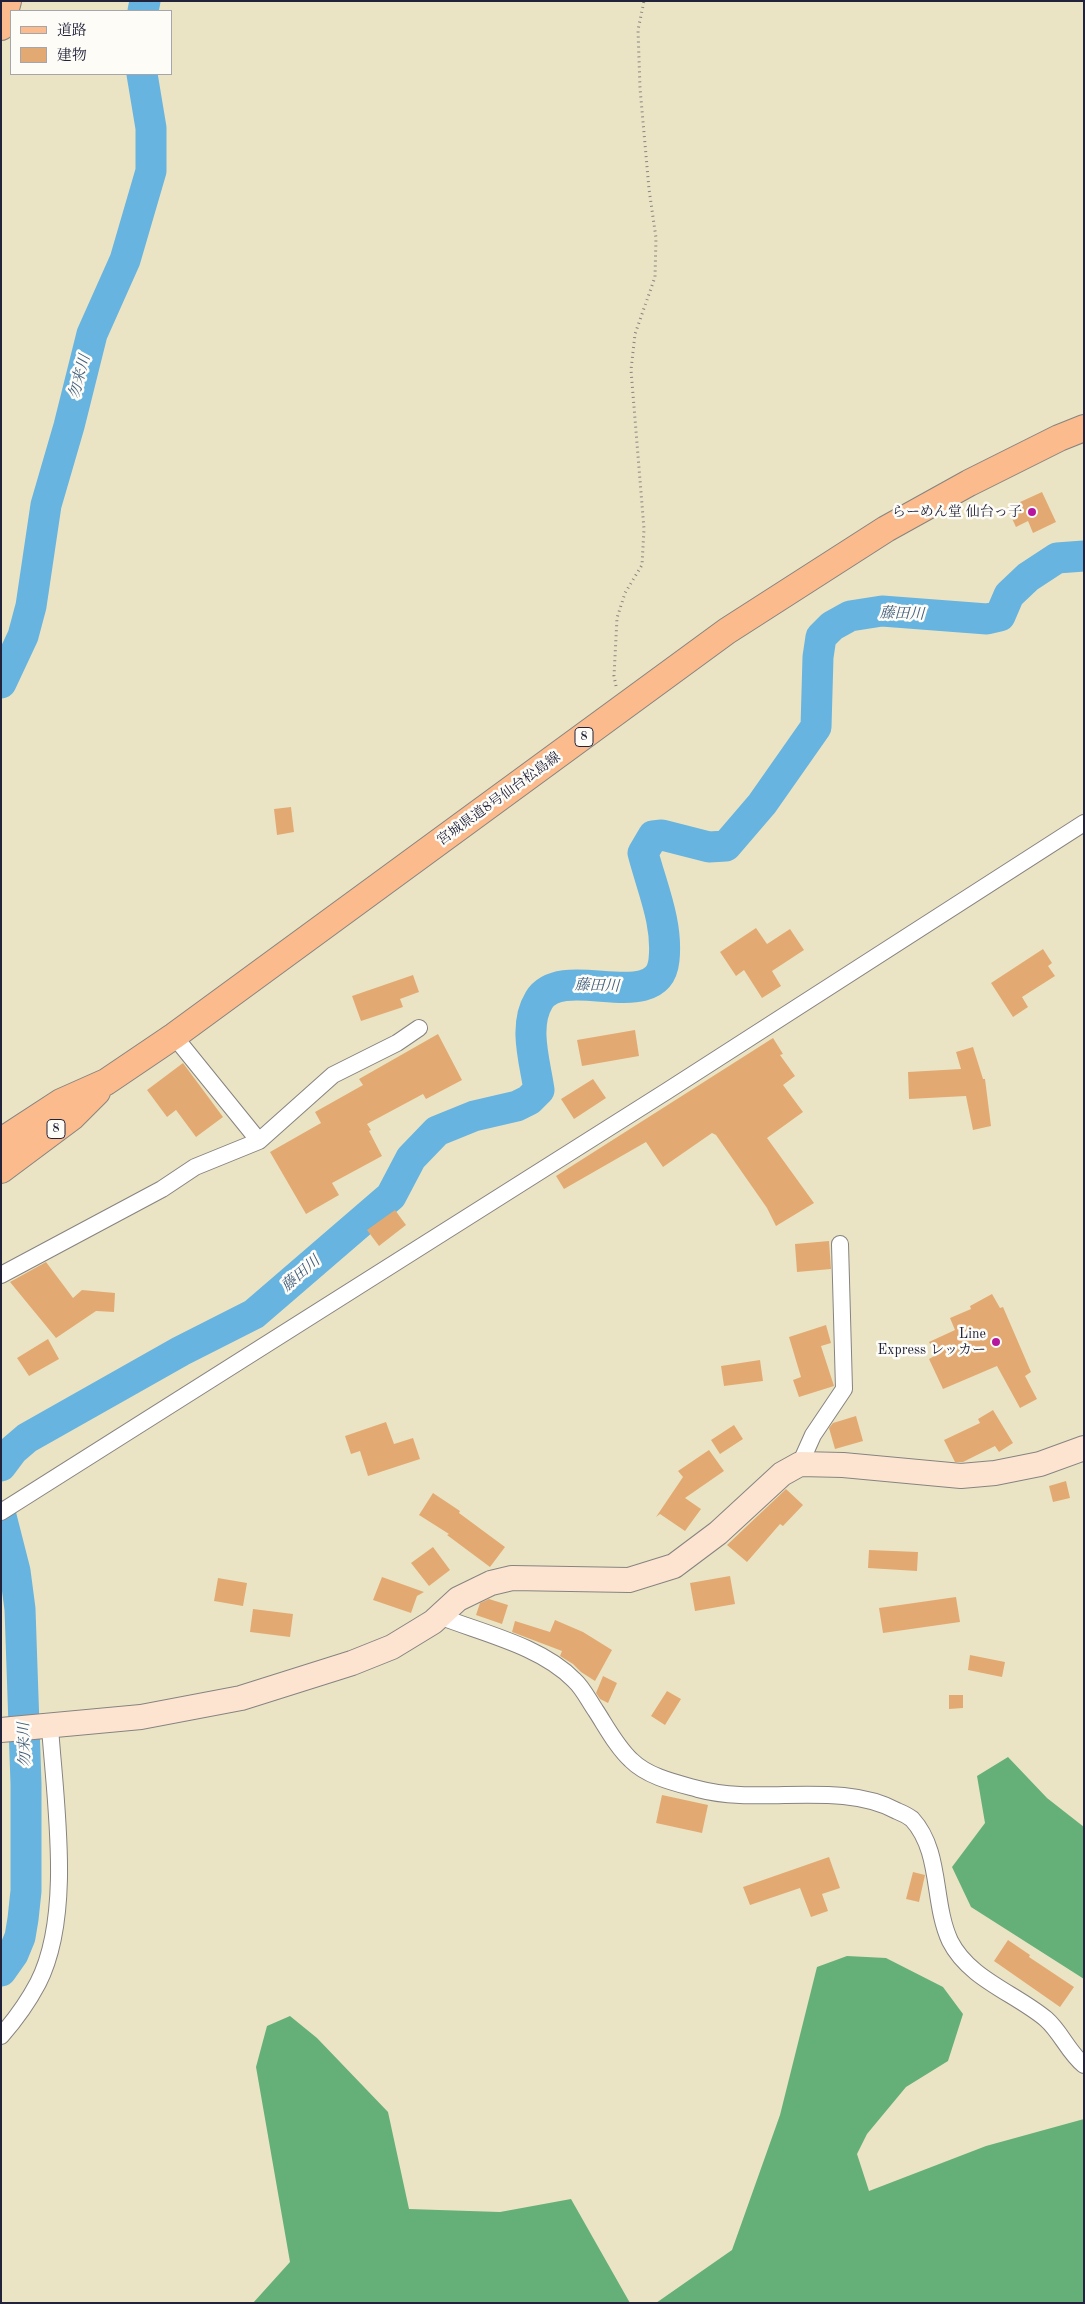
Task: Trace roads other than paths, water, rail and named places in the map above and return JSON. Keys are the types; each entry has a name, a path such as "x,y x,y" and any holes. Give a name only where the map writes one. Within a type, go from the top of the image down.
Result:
{"main road":[{"path":"1,27 8,1"},
{"name":"宮城県道8号仙台松島線","path":"1,1141 62,1102 106,1082 174,1036 727,631 886,529 969,483 1084,428"},
{"name":"宮城県道8号仙台松島線","path":"1,1170 72,1117 106,1082"}],"street":[{"path":"6,1509 659,1097 1084,823"},
{"path":"1,1275 137,1203 195,1167 259,1141 333,1075 397,1043 419,1028"},
{"path":"174,1036 259,1141"},
{"path":"800,1464 813,1435 844,1389 840,1244"},
{"path":"1,1730 50,1727 141,1717 240,1698 352,1663 392,1647 439,1616 458,1599 491,1583 512,1578 630,1580 674,1566 718,1532 782,1474 800,1464 843,1465 961,1476 995,1473 1040,1464 1084,1448"},
{"path":"439,1616 504,1639 545,1658 567,1674 575,1680 616,1741 632,1761 655,1775 701,1790 743,1794 862,1798 884,1804 910,1818 927,1840 950,1941 975,1971 1046,2020 1075,2058 1084,2065"},
{"path":"1,2036 17,2018 39,1982 50,1949 58,1910 58,1847 50,1727"}],"waterway":[{"name":"勿来川","path":"143,10 145,1"},
{"name":"勿来川","path":"1,683 23,636 31,606 46,505 69,426 92,334 125,260 151,171 151,128 142,75"},
{"name":"藤田川","path":"1,1466 13,1450 27,1438 181,1351 254,1314 391,1196 411,1158 437,1131 474,1116 517,1106 529,1100 539,1090 531,1044 534,1010 539,1000 551,989 568,985 608,987 645,985 658,976 664,960 664,933 643,853 653,836 662,835 709,847 726,846 762,804 816,727 818,657 821,637 832,626 850,616 882,611 987,619 1000,616 1009,595 1028,577 1057,558 1084,556"},
{"name":"勿来川","path":"1,1516 15,1571 20,1609 26,1784 26,1891 23,1919 20,1937 13,1954 1,1971"}],"place":[{"name":"らーめん堂 仙台っ子","path":"1032,512"},
{"name":"Line Express レッカー","path":"996,1342"}]}
